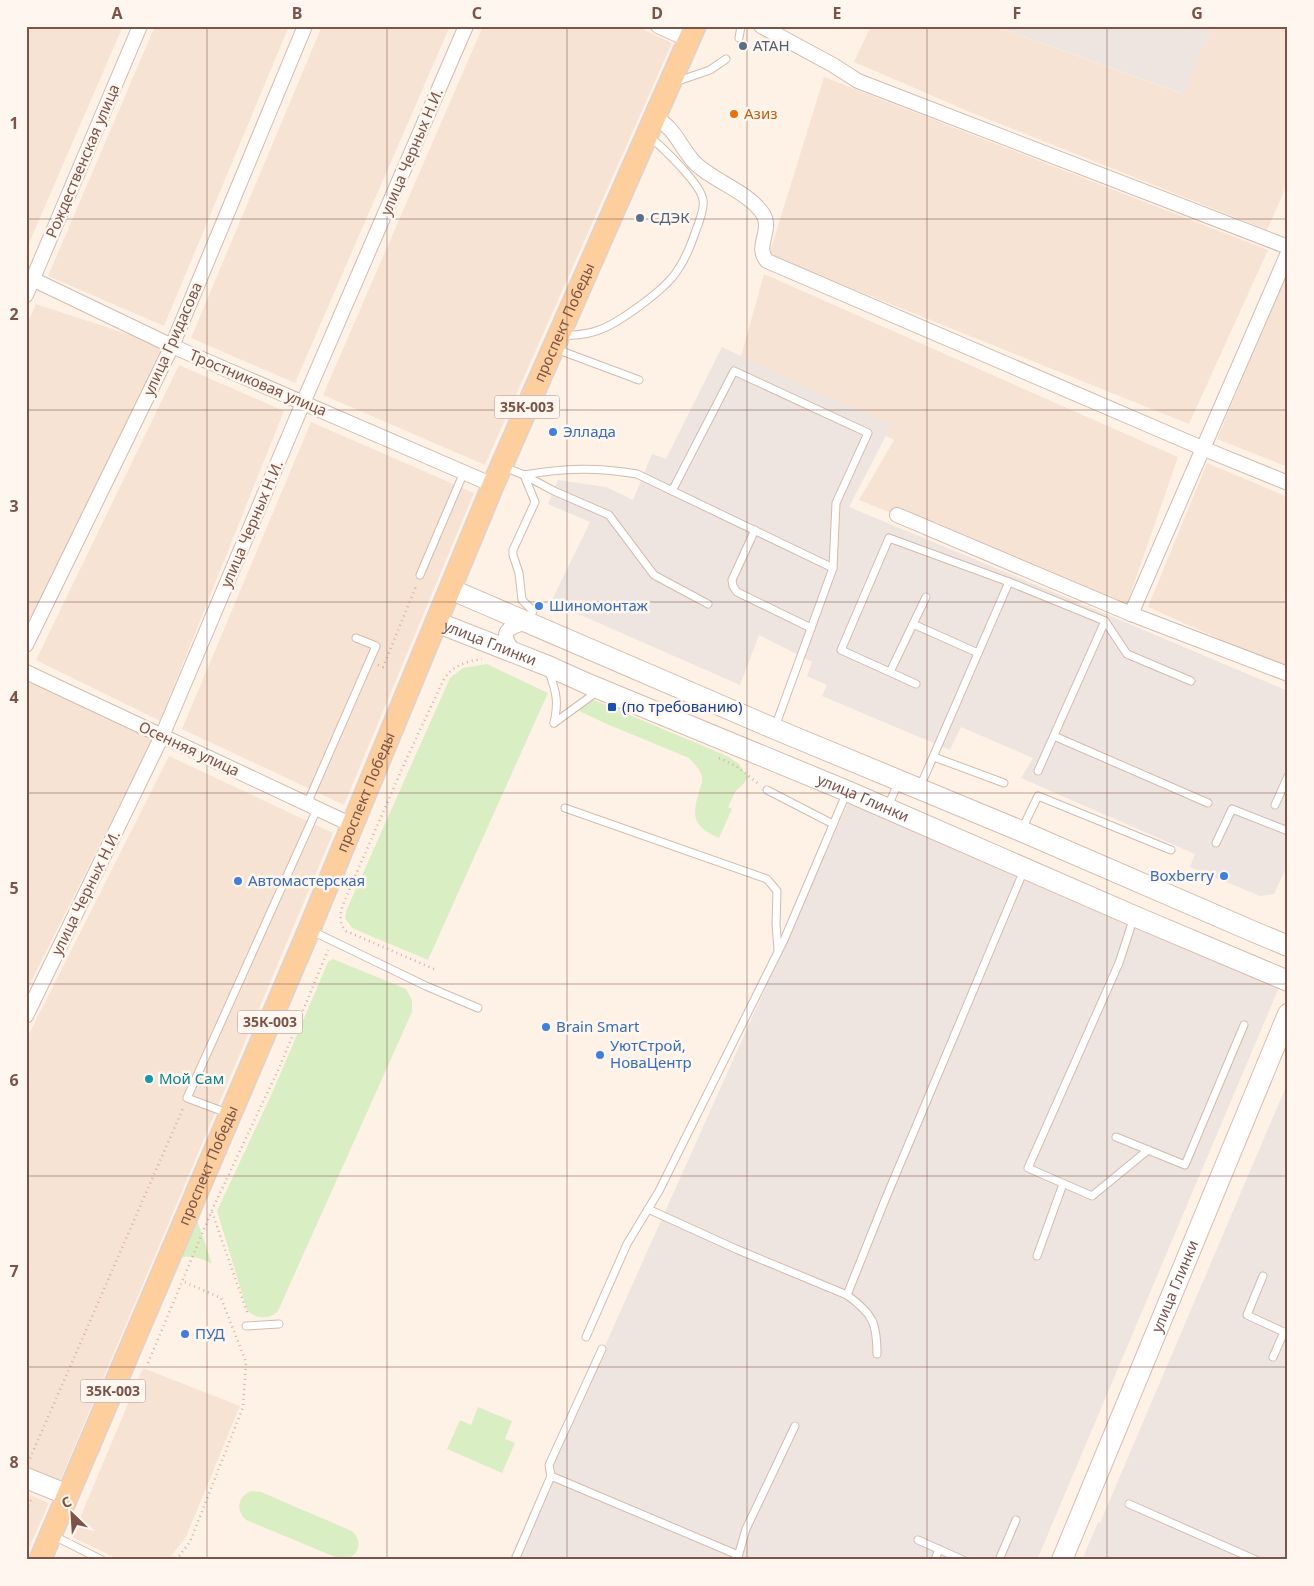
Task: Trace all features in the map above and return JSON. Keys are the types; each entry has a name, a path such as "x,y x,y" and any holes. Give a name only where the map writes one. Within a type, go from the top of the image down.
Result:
{"main road":[{"name":"проспект Победы","path":"40,1560 310,930 497,476 692,33"},
{"name":"улица Глинки","path":"450,589 774,729 1021,831 1288,946"},
{"name":"улица Глинки","path":"436,622 610,692 1288,981"},
{"name":"улица Глинки","path":"1062,1560 1288,1015"},
{"path":"26,1478 68,1495"}],"street":[{"name":"Рождественская улица","path":"26,295 30,277 140,26"},
{"name":"улица Гридасова","path":"26,645 172,346 305,26"},
{"name":"улица Черных Н.И.","path":"26,1016 162,736 466,26"},
{"path":"658,26 692,33"},
{"path":"761,26 833,65 858,81 1288,247"},
{"path":"651,126 667,124 696,164 756,205 764,215 766,227 762,256 767,261 1202,448 1288,483"},
{"path":"1131,614 1288,253"},
{"name":"Тростниковая улица","path":"30,277 172,346 464,472 497,476"},
{"path":"897,515 1131,614 1288,674"},
{"path":"514,652 507,643 507,630 527,622"},
{"name":"Осенняя улица","path":"26,672 352,825"}],"lane":[{"path":"739,38 741,26"},
{"path":"670,84 710,70 726,59"},
{"path":"556,342 600,330 621,320 668,282 678,270 693,239 704,201 698,188 651,126"},
{"path":"556,342 639,380"},
{"path":"672,491 734,371 868,433 836,503 833,568 774,729"},
{"path":"497,476 524,475 559,470 602,469 637,474 833,568"},
{"path":"420,576 464,472"},
{"path":"524,475 554,491 609,515 654,575 708,604"},
{"path":"524,475 535,502 515,544 513,555 519,573 522,600 533,611 527,622"},
{"path":"754,530 732,580 733,586 737,592 812,628"},
{"path":"916,684 841,650 889,538 1009,582 1105,621 1127,654 1191,681"},
{"path":"919,789 1009,582"},
{"path":"890,672 926,597"},
{"path":"1038,771 1105,621"},
{"path":"913,624 978,654"},
{"path":"231,1115 187,1098 312,807 376,646 356,638"},
{"path":"548,666 557,699 554,723 600,690 610,692"},
{"path":"1054,736 1208,803"},
{"path":"934,757 1004,783"},
{"path":"1275,805 1288,776"},
{"path":"887,809 899,781"},
{"path":"767,790 833,824"},
{"path":"586,1337 627,1244 659,1191 778,952 847,792"},
{"path":"1021,831 1038,796 1172,850"},
{"path":"565,808 767,879 777,891 776,924 778,952"},
{"path":"1216,843 1232,809 1288,831"},
{"path":"847,1295 1024,869"},
{"path":"1134,916 1119,963 1028,1168 1092,1196 1148,1150"},
{"path":"310,930 426,986 478,1008"},
{"path":"1116,1137 1185,1165 1244,1025"},
{"path":"1037,1256 1063,1184"},
{"path":"648,1209 736,1250 847,1295 870,1315 876,1329 876,1354"},
{"path":"1263,1276 1247,1315 1286,1333 1273,1357"},
{"path":"248,1326 279,1324"},
{"path":"515,1560 551,1476 549,1465 602,1349"},
{"path":"551,1476 738,1557 746,1529 795,1426"},
{"path":"1129,1504 1256,1560"},
{"path":"999,1560 1016,1520"},
{"path":"51,1535 102,1560"},
{"path":"918,1540 963,1560"},
{"path":"934,1560 939,1550"}],"path":[{"path":"383,667 420,576"},
{"path":"434,969 346,931 341,925 340,916 350,887 444,679 449,672 463,663 472,660 486,660"},
{"path":"719,758 736,766 767,790"},
{"path":"148,1363 212,1210 280,1066 332,941"},
{"path":"26,1466 187,1098"},
{"path":"212,1210 248,1326"},
{"path":"176,1560 190,1542 243,1407 246,1362 221,1298 182,1282"}],"shaded area":[{"path":"26,26 123,26 26,250"},
{"path":"155,26 289,26 164,326 48,276"},
{"path":"322,26 450,26 295,383 191,338"},
{"path":"483,26 636,26 672,43 485,465 323,395"},
{"path":"871,26 994,26 1183,94 1212,26 1288,26 1288,183 1267,230 970,112 854,62"},
{"path":"994,26 1212,26 1184,94"},
{"path":"824,77 1268,250 1189,424 769,255"},
{"path":"1288,269 1288,467 1217,439"},
{"path":"764,274 1178,457 1126,607 859,500 894,440 738,367"},
{"path":"36,304 167,347 26,638 26,326"},
{"path":"722,347 797,383 892,424 849,507 1288,691 1288,864 1274,894 1260,896 1190,867 1195,854 1021,778 1033,758 961,727 950,750 822,696 827,685 807,676 812,662 759,635 740,685 551,602 590,522 548,504 558,480 606,487 633,500 652,454 666,459"},
{"path":"179,365 284,411 160,721 36,660"},
{"path":"311,422 474,493 344,805 182,729"},
{"path":"1207,463 1288,497 1288,670 1148,607"},
{"path":"28,679 154,736 26,992 26,681"},
{"path":"169,756 333,833 57,1488 26,1474 26,1040"},
{"path":"850,799 1280,985 1037,1560 509,1560"},
{"path":"1288,1082 1288,1560 1082,1560 1098,1522 1100,1523"},
{"path":"143,1368 240,1406 186,1537 168,1560 120,1560 72,1537"},
{"path":"26,1493 49,1503 26,1555"}],"green space":[{"path":"487,664 548,693 428,960 352,928 345,918 347,909 450,678 463,668"},
{"path":"594,700 727,756 739,764 747,776 745,782 735,792 728,807 732,809 719,838 704,830 697,821 695,809 702,777 689,758 579,711"},
{"path":"333,959 406,989 412,1000 412,1012 278,1311 271,1316 258,1317 247,1310 217,1211 273,1091 328,962"},
{"path":"197,1220 212,1264 197,1258 181,1257"},
{"path":"478,1407 512,1421 505,1439 515,1443 502,1473 447,1449 460,1420 471,1425"},
{"path":"251,1491 261,1492 352,1531 358,1541 355,1554 346,1559 340,1559 246,1520 239,1508 243,1496"}],"place":[{"name":"АТАН","path":"743,46"},
{"name":"Азиз","path":"734,114"},
{"name":"СДЭК","path":"640,218"},
{"name":"Эллада","path":"553,432"},
{"name":"Шиномонтаж","path":"539,606"},
{"name":"(по требованию)","path":"612,707"},
{"name":"Boxberry","path":"1224,876"},
{"name":"Автомастерская","path":"238,881"},
{"name":"Brain Smart","path":"546,1027"},
{"name":"УютСтрой, НоваЦентр","path":"600,1055"},
{"name":"Мой Сам","path":"149,1079"},
{"name":"ПУД","path":"185,1334"}]}
